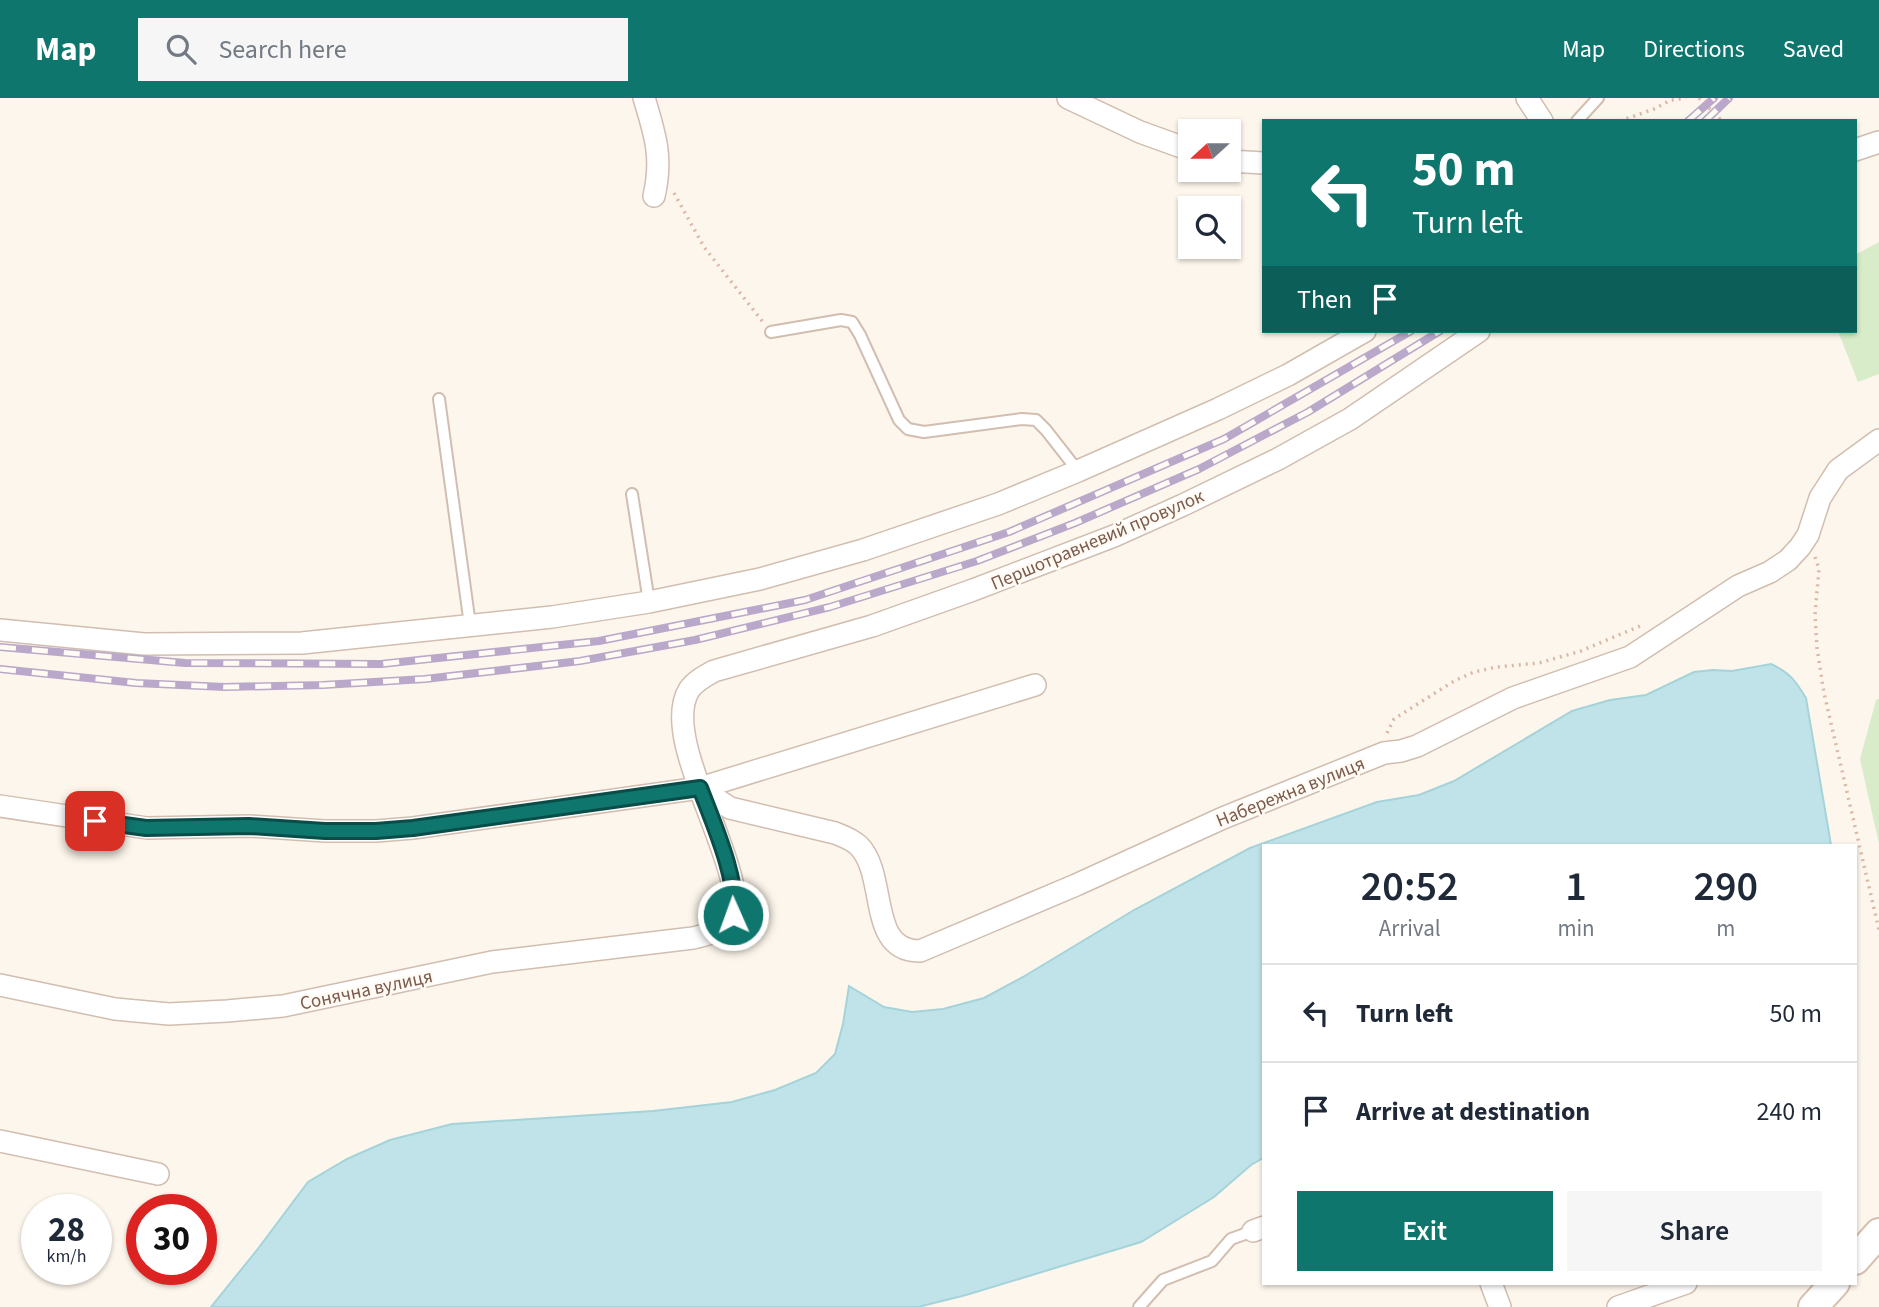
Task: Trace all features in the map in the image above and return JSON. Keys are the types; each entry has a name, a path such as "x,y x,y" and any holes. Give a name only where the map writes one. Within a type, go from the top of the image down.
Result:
{"main road":[{"path":"1857,1258 1879,1232"},
{"path":"1813,1307 1833,1285"}],"street":[{"path":"644,98 655,134 659,162 654,196"},
{"path":"1068,98 1140,132 1178,146"},
{"path":"1527,98 1541,119"},
{"path":"1857,149 1879,142"},
{"path":"1241,162 1262,163"},
{"path":"0,630 144,644 289,643 552,617 649,602 760,579 863,550 998,504 1218,409 1288,375 1362,333"},
{"name":"Першотравневий провулок","path":"700,788 690,763 683,722 684,705 689,690 700,678 714,671 872,626 1114,536 1278,459 1350,419 1476,333"},
{"name":"Набережна вулиця","path":"700,788 730,808 835,832 859,846 868,859 873,874 886,933 896,946 907,952 920,951 1076,885 1223,818 1384,753 1417,746 1513,698 1630,657 1738,586 1779,566 1794,553 1808,535 1820,498 1838,470 1879,440"},
{"path":"0,806 146,828 249,826 376,831 413,828 700,788 1035,685"},
{"name":"Сонячна вулиця","path":"0,985 115,1009 169,1014 228,1012 284,1006 492,962 692,938 721,929 733,915 735,905 728,868 700,788"},
{"path":"0,1141 158,1174"},
{"path":"1857,1234 1879,1232"},
{"path":"1493,1285 1500,1307"},
{"path":"1618,1307 1680,1285"}],"lane":[{"path":"1579,119 1598,98"},
{"path":"771,332 841,320 852,322 900,420 908,429 924,432 1022,419 1036,420 1078,471"},
{"path":"439,399 470,625"},
{"path":"632,494 649,602"},
{"path":"1139,1307 1163,1280 1212,1261 1231,1239 1258,1229"}],"path":[{"path":"1626,119 1671,100 1686,98"},
{"path":"1699,98 1720,119"},
{"path":"659,162 704,247 771,332"},
{"path":"1808,535 1819,569 1815,615 1824,693 1879,930"},
{"path":"1384,753 1388,729 1394,719 1454,681 1474,672 1539,663 1581,651 1643,625"}],"green space":[{"path":"1879,242 1879,374 1858,382 1839,333 1857,333 1857,254"},
{"path":"1879,699 1879,844 1860,759 1876,700"}],"water":[{"path":"1771,664 1792,678 1806,698 1831,844 1262,844 1262,1159 1214,1197 1141,1242 918,1307 211,1307 308,1182 347,1159 390,1140 452,1124 653,1111 732,1102 775,1090 816,1073 835,1054 849,986 884,1007 912,1012 943,1009 984,998 1134,910 1250,848 1377,802 1419,795 1454,781 1572,711 1610,700 1646,695 1694,672 1732,671"}],"railway":[{"path":"1690,119 1714,98"},
{"path":"1707,119 1729,98"},
{"path":"0,647 185,663 381,664 599,641 805,600 1009,532 1224,439 1408,333"},
{"path":"0,669 136,683 225,687 323,685 425,679 580,661 695,640 830,607 977,561 1075,523 1199,469 1308,412 1437,333"}],"route":[{"path":"95,821 146,828 249,826 376,831 700,788 735,894 733,915"}]}
